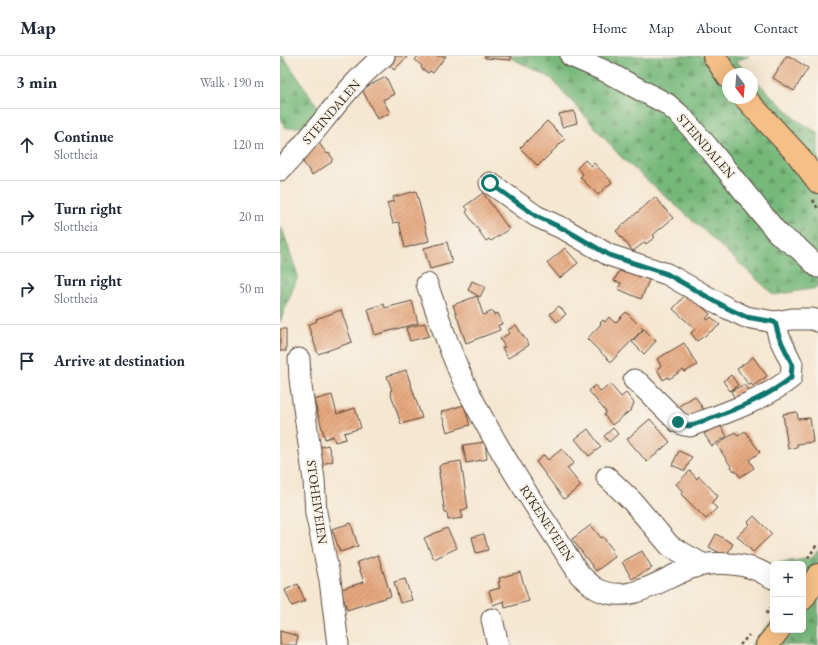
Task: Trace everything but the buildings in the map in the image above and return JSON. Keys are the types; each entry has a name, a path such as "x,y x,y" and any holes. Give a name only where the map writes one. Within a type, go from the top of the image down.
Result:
{"main road":[{"path":"714,56 722,68"},
{"path":"751,104 797,154 818,182"},
{"path":"806,589 812,567"},
{"path":"767,645 777,633"}],"street":[{"name":"STEINDALEN","path":"280,170 294,157 343,95 384,56"},
{"name":"STEINDALEN","path":"571,56 604,71 667,104 681,116 708,147 775,230 798,248 818,267"},
{"path":"490,183 536,216 566,230 609,255 667,274 746,317 775,322 792,319 812,319 818,321"},
{"name":"RYKENEVEIEN","path":"427,284 450,349 473,401 507,461 580,575 598,589 609,593 621,594 648,589 693,567 704,564 734,564 756,569 770,576"},
{"path":"634,380 639,383 678,422 684,425 690,426 732,411 780,387 791,378 792,364 779,337 775,322"},
{"name":"STOHEIVEIEN","path":"299,359 300,379 314,480 316,513 330,580 338,645"},
{"path":"607,478 632,501 670,546 704,564"},
{"path":"492,619 498,645"}],"path":[{"path":"812,567 818,543"}],"green space":[{"path":"280,56 283,56 318,107 323,105 324,99 369,56 321,125 286,128 280,119"},
{"path":"507,56 749,56 736,61 743,68 722,68 722,104 758,104 758,83 797,120 818,133 818,288 774,295 621,157 551,78"},
{"path":"282,228 298,276 280,322 280,229"},
{"path":"818,549 818,645 751,645 770,623 770,633 806,633 806,561 791,561 812,558"},
{"path":"770,564 770,578 756,566"}],"route":[{"path":"490,183 536,216 566,230 609,255 667,274 746,317 775,322 779,337 792,364 791,378 780,387 732,411 690,426 678,422"}]}
